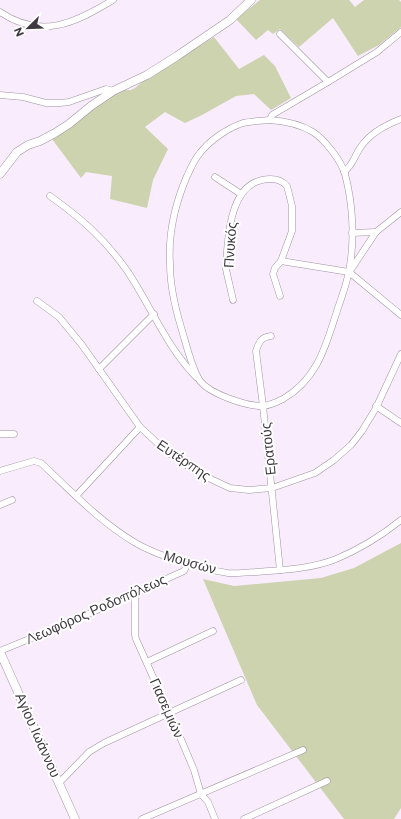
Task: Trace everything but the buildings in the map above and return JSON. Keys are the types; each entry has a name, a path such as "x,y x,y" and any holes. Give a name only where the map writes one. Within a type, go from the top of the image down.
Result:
{"street":[{"path":"0,12 25,25 38,27 52,26 66,24 82,18 113,0"},
{"path":"0,174 16,152 56,133 113,91 147,75 177,56 230,20 251,0"},
{"path":"270,120 272,115 278,111 377,52 401,32"},
{"path":"280,34 328,82"},
{"path":"0,95 22,97 46,103 60,103 70,102 106,89 113,91"},
{"path":"344,172 350,167 360,148 371,135 389,123 401,119"},
{"path":"50,196 82,220 107,244 154,314 177,355 200,381 213,391 227,398 249,405 263,406 276,403 292,393 312,374 324,352 349,272 352,233 349,198 344,172 332,151 314,133 305,128 270,120 244,123 235,127 206,146 192,166 177,203 171,231 170,276 184,336 200,381"},
{"path":"215,177 241,194"},
{"name":"Πνυκός","path":"233,300 226,268 231,216 241,194 254,183 263,180 280,180 288,186 292,206 292,231 281,261 275,268 273,274 280,296"},
{"path":"349,272 376,232 401,212"},
{"path":"352,233 376,232"},
{"path":"281,261 349,272 401,315"},
{"name":"Ευτέρπης","path":"37,301 59,318 100,369 140,427 166,451 198,473 230,488 249,490 272,488 315,473 334,460 351,445 362,431 401,354"},
{"path":"100,369 154,314"},
{"name":"Ερατούς","path":"271,336 264,337 259,342 256,351 280,570"},
{"path":"376,406 401,423"},
{"path":"76,496 140,427"},
{"path":"0,434 14,434"},
{"name":"Μουσών","path":"0,471 34,461 42,463 111,527 134,542 157,553 188,563 229,573 280,570 316,565 336,559 384,534 401,520"},
{"path":"0,505 12,500"},
{"name":"Λεωφόρος Ροδοπόλεως","path":"0,651 68,623 184,571 188,563"},
{"name":"Γιασεμιών","path":"135,593 135,635 194,770 201,794 208,802 215,819"},
{"path":"147,662 213,631"},
{"name":"Αγίου Ιωάννου","path":"0,651 75,819"},
{"path":"59,783 89,752 104,743 241,680"},
{"path":"142,819 303,750"},
{"path":"244,819 327,782"}],"green space":[{"path":"260,0 349,0 355,7 364,0 399,0 401,2 401,27 379,45 358,56 333,18 299,47 280,29 273,34 268,30 256,40 236,19"},
{"path":"214,37 239,69 264,55 275,66 291,98 271,110 254,94 236,96 185,123 165,112 145,127 168,149 153,180 147,208 110,199 112,176 86,172 81,178 52,139 72,127 93,108 122,90 131,90 135,88 148,77"},
{"path":"401,543 401,808 394,819 344,819 257,705 203,579 234,586 321,578 354,568"}]}
